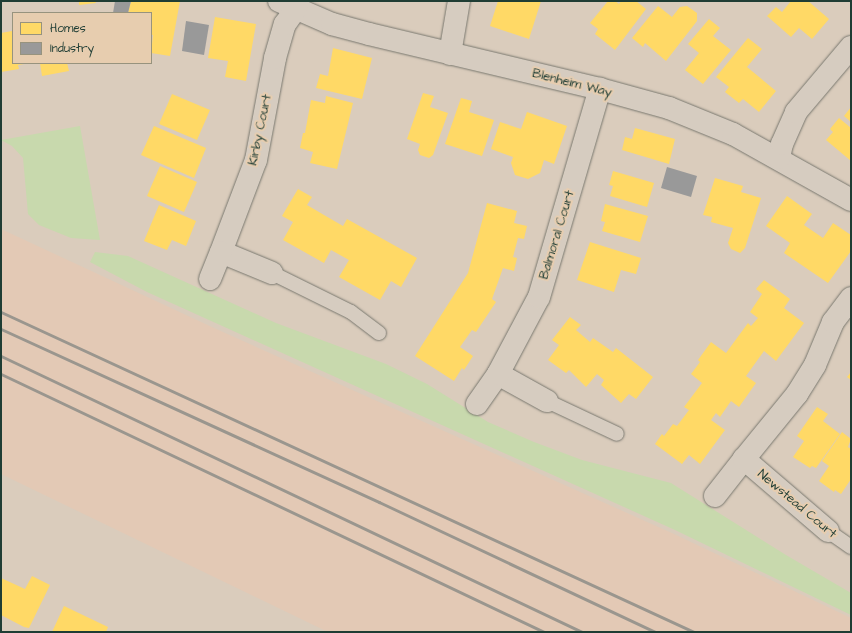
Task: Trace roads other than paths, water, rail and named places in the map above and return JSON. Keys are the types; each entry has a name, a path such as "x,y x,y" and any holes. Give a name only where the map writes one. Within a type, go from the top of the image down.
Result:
{"street":[{"path":"450,54 459,1"},
{"name":"Blenheim Way","path":"287,5 332,24 450,54 600,89 669,108 733,134 851,200"},
{"name":"Kirby Court","path":"210,279 256,160 275,58 285,24 287,5"},
{"path":"778,158 782,144 796,112 851,47"},
{"name":"Balmoral Court","path":"477,404 498,374 539,297 600,89"},
{"path":"221,252 272,273"},
{"path":"715,496 798,394 815,365 833,322 851,298"},
{"path":"498,374 547,401"},
{"name":"Newstead Court","path":"744,459 828,532"}],"lane":[{"path":"272,273 351,312 379,333"},
{"path":"547,401 617,434"},
{"name":"Newstead Court","path":"828,532 851,547"}],"railway":[{"path":"1,312 694,632"},
{"path":"1,329 379,502 655,632"},
{"path":"1,356 582,632"},
{"path":"1,374 544,632"}]}
